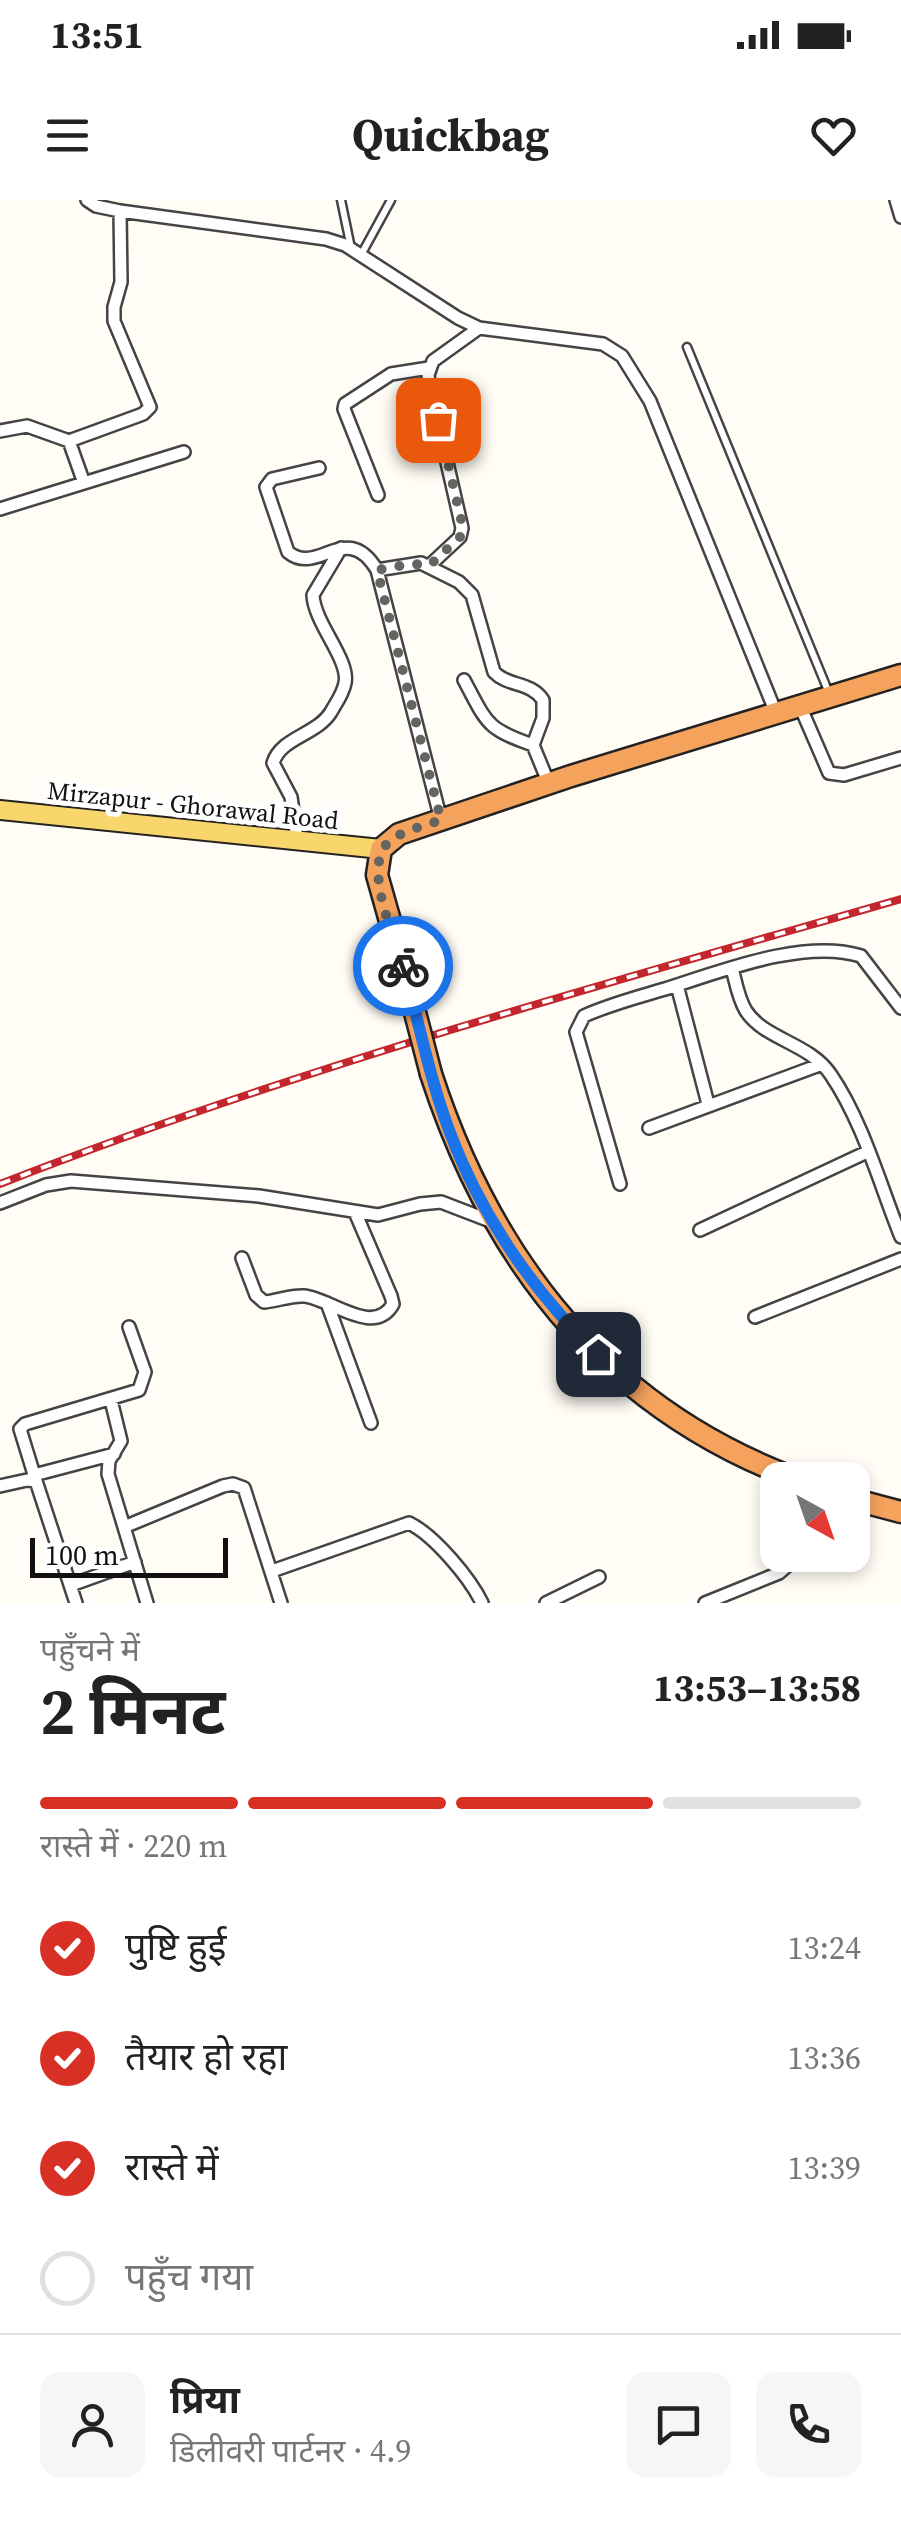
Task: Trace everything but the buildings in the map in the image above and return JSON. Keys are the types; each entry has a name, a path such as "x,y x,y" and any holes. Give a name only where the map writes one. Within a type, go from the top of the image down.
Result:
{"highway":[{"path":"760,1463 720,1446 665,1412 618,1374 557,1310 493,1222 450,1132 431,1074 377,875 377,862 382,849 399,834 901,675"},
{"path":"870,1504 901,1512"}],"main road":[{"name":"Mirzapur - Ghorawal Road","path":"0,810 382,849"}],"street":[{"path":"87,200 120,210 326,238 356,252 479,328 603,344 622,356 636,374 776,713"},
{"path":"896,200 901,218"},
{"path":"0,432 28,426 69,441 144,414 150,407 114,322 121,282 120,210"},
{"path":"378,495 345,404 391,374 429,368 479,328"},
{"path":"429,368 430,388 462,528 455,542 430,565"},
{"path":"69,441 84,483"},
{"path":"0,509 184,452"},
{"path":"319,468 272,479 266,487 288,552 304,559 341,548 357,548 377,570 441,820"},
{"path":"297,839 291,797 273,763 280,749 326,719 345,685 343,668 317,614 313,595 341,548"},
{"path":"377,570 430,565 460,582 472,596 494,672 500,678 528,686 543,700 533,745 549,784"},
{"path":"464,680 494,729 533,745"},
{"path":"800,706 829,772 844,775 901,758"},
{"path":"620,1184 576,1032 578,1023 598,1010 732,968 799,954 855,954 869,963 901,1008"},
{"path":"732,968 738,995 751,1018 822,1064 838,1087 901,1238"},
{"path":"677,985 708,1104"},
{"path":"649,1128 822,1064"},
{"path":"700,1230 867,1152"},
{"path":"0,1203 46,1185 71,1181 258,1196 386,1215 441,1202 493,1222"},
{"path":"242,1258 256,1295 264,1302 300,1296 369,1318 386,1313 392,1304 355,1212"},
{"path":"756,1317 901,1259"},
{"path":"327,1303 371,1423"},
{"path":"76,1603 20,1429 139,1390 145,1372 129,1327"},
{"path":"112,1400 121,1441 109,1461 108,1474 147,1603"},
{"path":"0,1486 114,1454"},
{"path":"124,1528 234,1484 244,1488 281,1603"},
{"path":"272,1571 409,1522 423,1531 466,1577 482,1603"},
{"path":"70,1585 135,1562"},
{"path":"705,1603 781,1572"},
{"path":"546,1603 598,1576"}],"lane":[{"path":"341,200 356,252"},
{"path":"356,252 391,200"},
{"path":"687,347 830,697"}],"railway":[{"path":"0,1184 334,1066 901,899"}],"way so far":[{"path":"403,966 384,904 377,862 382,849 399,834 441,820 377,570 430,565 460,537 461,519 438,420"}],"route":[{"path":"403,966 450,1132 493,1222 538,1286 598,1354"}]}
